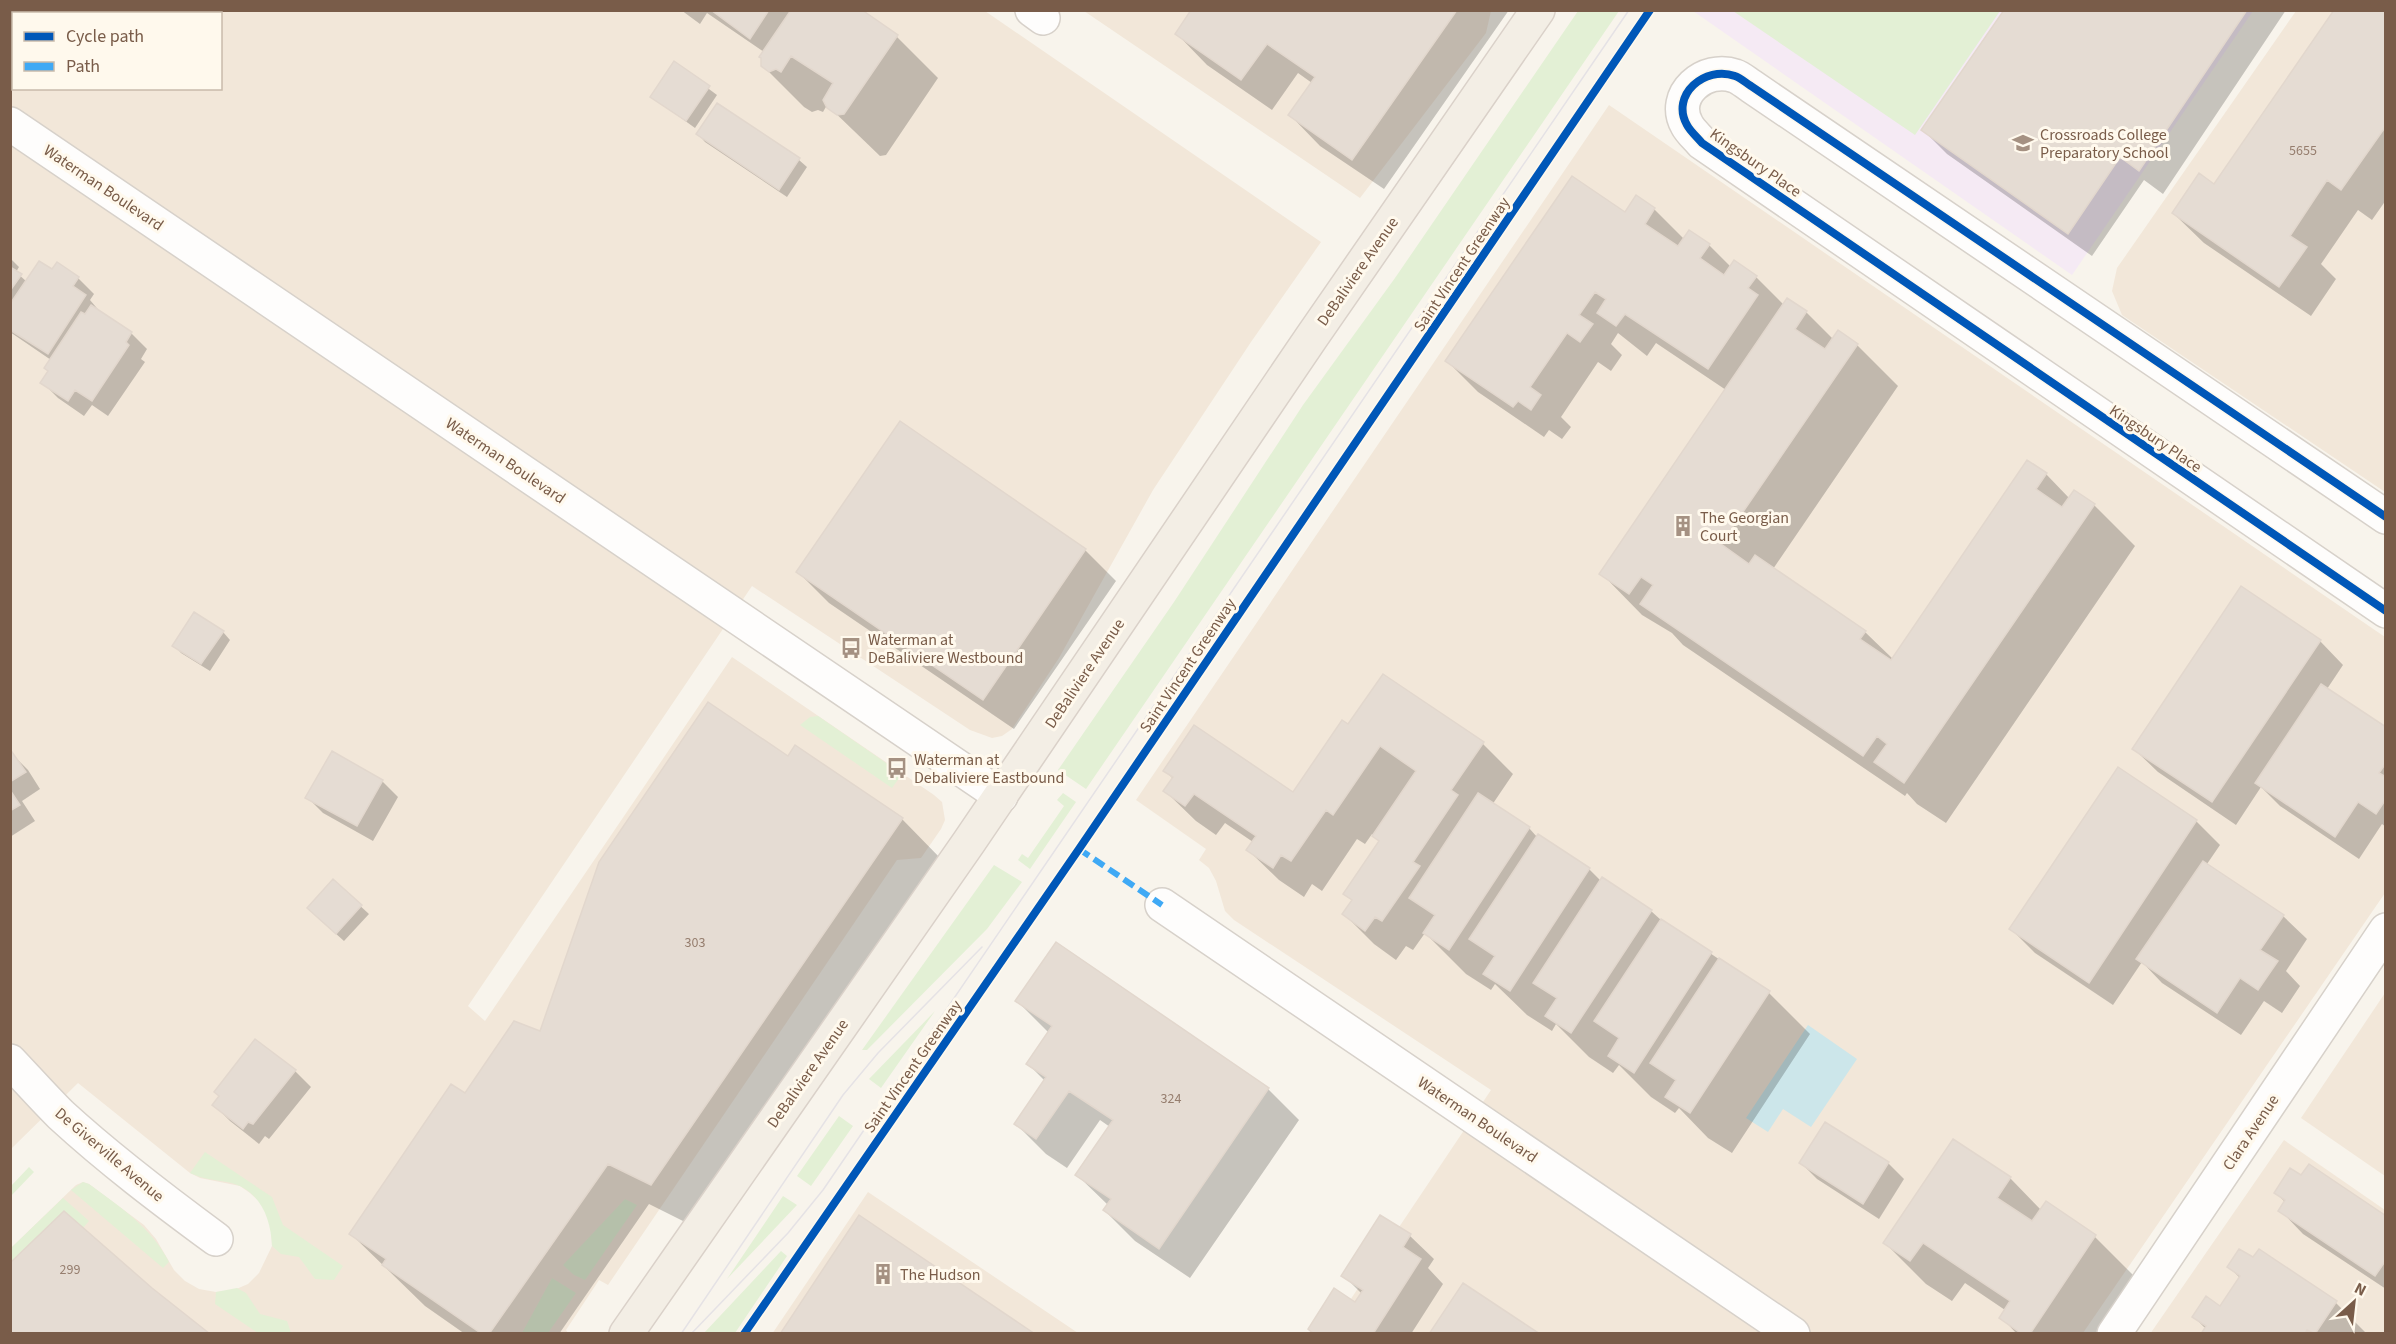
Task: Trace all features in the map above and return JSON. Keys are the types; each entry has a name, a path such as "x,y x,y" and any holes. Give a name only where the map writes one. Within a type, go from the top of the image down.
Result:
{"main road":[{"name":"DeBaliviere Avenue","path":"626,1334 1001,796 1311,338 1538,10"}],"street":[{"name":"Kingsbury Place","path":"2385,517 1734,75 1718,75 1701,79 1688,89 1682,105 1686,124 1702,143 2385,611"},
{"name":"Waterman Boulevard","path":"10,124 1001,796"},
{"name":"Waterman Boulevard","path":"1162,905 1793,1334"},
{"name":"Clara Avenue","path":"2114,1334 2385,930"},
{"name":"De Giverville Avenue","path":"10,1062 61,1114 100,1148 216,1239"}],"shaded area":[{"path":"11,11 985,11 1321,242 1251,342 1153,490 1059,658 1012,729 1002,736 992,738 970,730 752,586 468,1006 485,1021 732,657 934,795 942,802 945,820 921,858 897,860 608,1285 599,1280 566,1330 568,1333 11,1333 11,1248 76,1185 83,1182 89,1184 144,1225 156,1239 174,1270 185,1281 199,1289 216,1292 234,1290 248,1284 259,1273 272,1246 267,1214 260,1202 250,1193 240,1186 200,1178 190,1173 78,1083 11,1149"},
{"path":"1084,11 1491,11 1486,33 1360,198"},
{"name":"Crossroads College Preparatory School","path":"1693,11 2253,11 2072,275"},
{"path":"2296,11 2385,11 2385,492 2122,315 2112,291 2117,268"},
{"path":"1609,105 2385,637 2385,893 2083,1333 1328,1333 1491,1090 1234,920 1225,911 1216,881 1209,868 1199,860 1206,849 1136,800"},
{"path":"2385,993 2385,1176 2301,1118"},
{"path":"2284,1140 2385,1210 2385,1333 2150,1334"},
{"name":"The Hudson","path":"868,1192 1078,1333 772,1334"}],"green space":[{"path":"1578,11 1619,11 1086,789 1058,770 1174,602 1303,405 1395,278"},
{"path":"1733,11 2000,11 1915,135"},
{"path":"818,716 902,774 892,788 800,725 810,717"},
{"path":"1063,793 1076,802 1030,869 1018,860 1022,854 1028,858 1064,806 1057,800"},
{"path":"994,865 1022,882 987,929 867,1050 862,1050"},
{"path":"935,1011 881,1088 869,1079"},
{"path":"839,1116 853,1126 811,1186 797,1176"},
{"path":"205,1152 272,1197 283,1225 343,1266 334,1280 315,1279 299,1257 281,1254 272,1246 266,1215 255,1197 247,1190 238,1185 190,1173"},
{"path":"29,1167 34,1172 11,1196 11,1186"},
{"path":"83,1182 112,1201 144,1228 169,1262 163,1268 71,1190"},
{"path":"783,1196 797,1205 727,1279"},
{"path":"63,1198 89,1221 83,1228 11,1263 11,1248"},
{"path":"625,1199 637,1205 585,1280 574,1275 563,1265"},
{"path":"781,1251 787,1256 735,1333 704,1333"},
{"path":"552,1278 576,1293 548,1333 522,1333"},
{"path":"237,1288 246,1293 260,1314 287,1321 291,1333 258,1333 215,1304 216,1292"}],"water":[{"path":"1808,1025 1857,1059 1811,1127 1783,1109 1768,1132 1746,1118"}],"building":[{"path":"711,10 769,10 750,39"},
{"path":"791,10 862,10 898,35 844,114 837,115 827,108 823,100 833,83 791,56 781,72 776,69 769,72 761,66 759,57"},
{"path":"1191,10 1457,10 1352,160 1288,115 1315,77 1267,44 1241,80 1175,34"},
{"path":"2004,10 2247,10 2139,171 2120,157 2068,234 1921,130"},
{"path":"2334,10 2386,10 2386,126 2341,190 2327,180 2290,236 2307,247 2279,287 2172,213 2199,173 2214,184"},
{"path":"674,61 710,86 686,121 650,97"},
{"path":"717,103 800,158 779,190 696,134"},
{"path":"1572,176 1625,212 1636,195 1655,208 1645,224 1678,246 1689,230 1710,244 1700,258 1724,275 1734,260 1757,276 1748,288 1758,295 1708,369 1625,314 1616,326 1597,313 1606,299 1595,292 1579,315 1593,324 1580,342 1567,333 1530,387 1541,395 1531,410 1518,401 1513,407 1445,361"},
{"path":"39,261 52,269 57,262 79,277 73,286 86,295 48,354 10,330 10,304"},
{"path":"10,267 22,274 10,291"},
{"name":"The Georgian Court","path":"1787,298 1807,311 1795,329 1825,349 1838,330 1858,344 1721,544 1749,564 1755,555 1866,631 1860,639 1891,660 2027,460 2047,473 2036,489 2062,507 2074,490 2095,504 1904,783 1874,762 1887,744 1877,736 1863,756 1640,604 1653,585 1641,577 1629,594 1599,574"},
{"path":"91,305 132,332 126,342 129,345 92,401 75,390 68,401 40,383 48,371 44,368 81,312 85,314"},
{"path":"900,421 1086,549 983,700 796,572"},
{"path":"2241,586 2321,640 2212,802 2132,749"},
{"path":"194,612 224,631 201,664 172,646"},
{"path":"1383,674 1484,742 1451,790 1458,795 1413,862 1420,866 1382,921 1375,917 1365,931 1342,914 1352,900 1343,894 1379,841 1372,836 1416,771 1380,746 1333,815 1326,810 1291,861 1281,855 1273,868 1246,850 1256,836 1194,794 1185,806 1163,791 1173,777 1163,771 1194,725 1293,792 1342,720 1348,724"},
{"path":"2321,684 2386,727 2386,763 2379,773 2386,777 2386,799 2376,814 2358,802 2335,837 2255,783"},
{"path":"708,702 788,756 795,745 903,818 651,1185 608,1164 489,1334 482,1334 382,1265 386,1259 349,1234 451,1084 465,1093 514,1021 540,1031 599,862"},
{"path":"332,751 383,780 357,826 305,798"},
{"path":"12,752 26,772 10,782 10,753"},
{"path":"2118,767 2197,820 2089,983 2009,929"},
{"path":"10,790 20,805 10,811"},
{"path":"1478,793 1530,827 1449,950 1423,933 1435,915 1409,898"},
{"path":"1538,834 1590,868 1510,991 1483,974 1495,956 1469,939"},
{"path":"2203,861 2284,915 2260,950 2278,961 2258,990 2240,978 2217,1013 2136,959"},
{"path":"1602,877 1652,910 1571,1033 1545,1016 1557,998 1533,983"},
{"path":"333,879 362,905 336,934 307,908"},
{"path":"1661,919 1712,952 1634,1073 1608,1056 1619,1038 1594,1021"},
{"path":"1056,942 1269,1088 1159,1249 1103,1210 1111,1199 1075,1175 1113,1120 1069,1091 1036,1139 1014,1124 1046,1077 1026,1064 1052,1026 1015,1001"},
{"path":"1719,958 1770,991 1690,1113 1665,1097 1676,1080 1650,1063"},
{"path":"255,1039 296,1070 253,1124 248,1122 243,1129 212,1105 219,1096 214,1092"},
{"path":"1825,1122 1889,1162 1863,1204 1799,1163"},
{"path":"1953,1139 2011,1177 1997,1198 2032,1221 2046,1201 2096,1235 2030,1334 2022,1334 1999,1318 2010,1301 1923,1243 1910,1261 1883,1243"},
{"path":"2309,1164 2386,1216 2386,1260 2375,1276 2278,1211 2285,1200 2274,1193 2290,1168 2301,1175"},
{"path":"64,1211 152,1288 210,1334 10,1334 10,1263"},
{"name":"The Hudson","path":"859,1215 1035,1334 780,1334"},
{"path":"1380,1215 1411,1234 1403,1247 1421,1259 1373,1334 1314,1334 1308,1329 1334,1288 1355,1302 1363,1290 1341,1276"},
{"path":"2239,1249 2253,1257 2259,1249 2337,1301 2315,1334 2307,1330 2305,1334 2201,1334 2206,1326 2192,1317 2206,1296 2220,1306 2240,1276 2227,1267"},
{"path":"1463,1283 1540,1334 1429,1334"}],"tram line":[{"path":"691,1334 788,1233 823,1190 1629,10"},
{"path":"681,1334 843,1095 878,1053 982,947"}],"marked path":[{"path":"1079,849 1162,905"}],"cycle path":[{"name":"Saint Vincent Greenway","path":"744,1334 1079,849 1650,10"},
{"path":"2386,517 1739,78 1724,74 1712,75 1693,85 1687,93 1683,103 1683,114 1688,127 1702,143 2386,611"}],"place":[{"name":"Crossroads College Preparatory School","path":"2023,143"},
{"name":"The Georgian Court","path":"1683,526"},
{"name":"Waterman at DeBaliviere Westbound","path":"851,648"},
{"name":"Waterman at Debaliviere Eastbound","path":"897,768"},
{"name":"The Hudson","path":"883,1274"}]}
